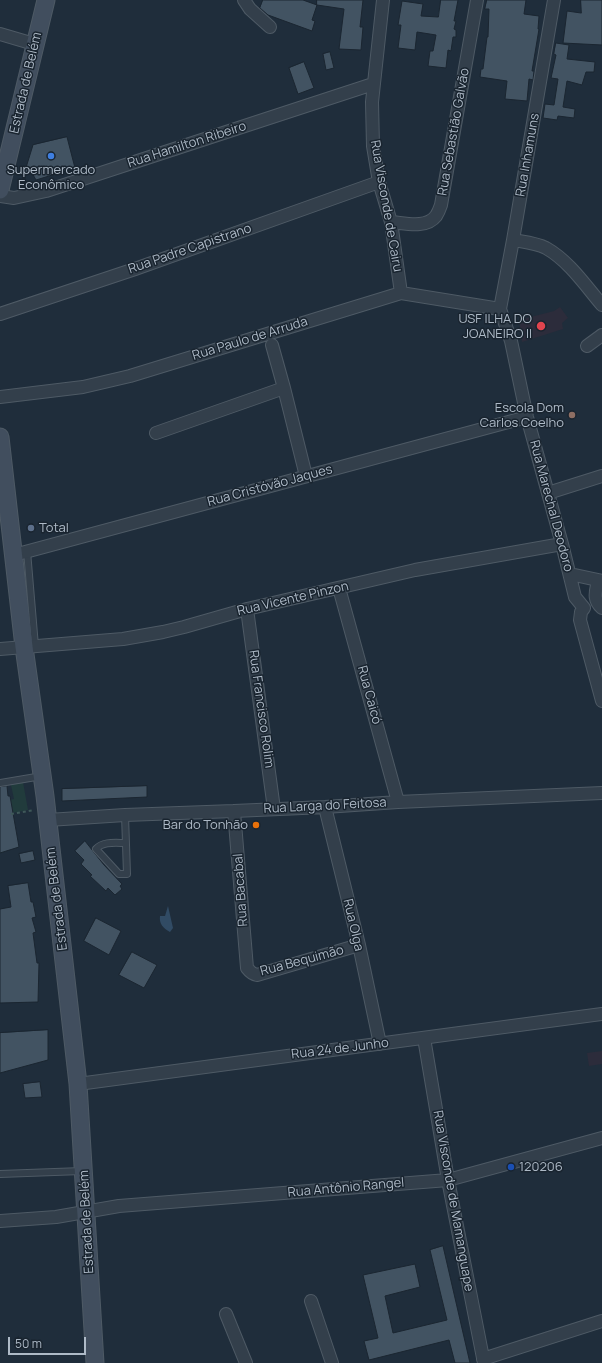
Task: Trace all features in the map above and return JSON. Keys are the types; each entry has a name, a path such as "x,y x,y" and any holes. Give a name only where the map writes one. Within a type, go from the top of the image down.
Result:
{"main road":[{"name":"Estrada de Belém","path":"0,190 34,44 46,0"},
{"name":"Estrada de Belém","path":"0,437 21,553 42,776 78,1084 95,1363"}],"street":[{"path":"244,0 250,8 270,27"},
{"name":"Rua Visconde de Cairu","path":"383,0 374,84 372,118 373,146 379,182 391,222 401,293"},
{"name":"Rua Sebastião Galvão","path":"391,222 422,224 429,222 436,216 441,205 477,0"},
{"name":"Rua Inhamuns","path":"500,309 554,0"},
{"path":"0,34 34,44"},
{"name":"Rua Hamilton Ribeiro","path":"0,196 14,198 46,191 374,84"},
{"name":"Rua Padre Capistrano","path":"0,314 135,269 379,182"},
{"path":"513,240 529,242 545,247 558,255 602,305"},
{"name":"Rua Paulo de Arruda","path":"0,397 83,387 130,376 401,293 500,309"},
{"name":"Rua Marechal Deodoro","path":"500,309 511,341 527,417 575,597 584,608"},
{"path":"587,346 602,335"},
{"path":"272,345 306,476"},
{"path":"156,433 284,388"},
{"name":"Rua Cristóvão Jaques","path":"21,553 527,417"},
{"path":"548,493 602,476"},
{"name":"Rua Vicente Pinzon","path":"0,649 136,637 184,628 247,609 416,570 562,544"},
{"path":"570,574 602,581"},
{"path":"602,581 598,585 595,596 597,603 602,609"},
{"name":"Rua Caicó","path":"339,588 398,802"},
{"path":"602,609 584,608 581,612 580,620 602,701"},
{"name":"Rua Francisco Rolim","path":"247,609 274,809"},
{"name":"Rua Larga do Feitosa","path":"47,814 125,815 234,811 602,793"},
{"name":"Rua Olga","path":"324,807 358,945 380,1044"},
{"name":"Rua Bacabal","path":"234,811 247,968"},
{"name":"Rua Bequimão","path":"247,968 253,974 257,975 358,945"},
{"name":"Rua 24 de Junho","path":"78,1084 602,1014"},
{"name":"Rua Visconde de Mamanguape","path":"424,1038 448,1180 483,1361"},
{"name":"Rua Antônio Rangel","path":"0,1221 56,1217 119,1206 448,1180 602,1138"},
{"path":"311,1301 332,1363"},
{"path":"226,1314 246,1363"},
{"path":"483,1361 602,1321"}],"lane":[{"path":"0,783 42,776"},
{"path":"125,815 126,843 127,874 120,874 96,849 101,844 126,843"},
{"path":"0,1174 84,1171"}],"path":[{"path":"11,814 47,814"}],"shaded area":[{"name":"USF ILHA DO JOANEIRO II","path":"560,307 568,318 562,323 563,329 522,342 519,320 554,311"},
{"path":"602,1051 602,1064 589,1066 587,1053"}],"green space":[{"path":"23,782 28,810 12,813 9,800 14,799 11,785"}],"water":[{"path":"168,906 173,928 170,932 162,926 160,921 160,916 165,916"}],"building":[{"path":"263,0 303,0 317,5 312,20 315,21 312,31 268,15 260,8"},
{"path":"317,0 363,0 360,27 363,27 361,50 339,49 344,9 317,5"},
{"path":"441,0 458,0 454,21 456,21 454,29 456,30 456,37 453,37 451,51 448,50 446,68 428,66 430,51 433,51 436,35 417,32 415,50 398,48 401,25 398,25 402,1 423,4 421,16 438,17"},
{"path":"487,0 526,0 524,14 539,16 539,29 532,71 534,71 533,80 529,79 527,101 505,99 507,81 480,77 481,69 483,69 488,37 489,9 485,9"},
{"path":"581,0 602,0 602,45 563,43 567,11 581,13"},
{"path":"556,43 569,45 567,59 595,62 594,72 586,72 582,85 567,81 563,107 575,109 574,118 558,116 557,120 543,118 545,104 554,105 558,79 551,78 556,55 554,54"},
{"path":"330,52 334,68 326,70 323,54"},
{"path":"304,62 314,88 298,94 289,68"},
{"name":"Supermercado Econômico","path":"67,137 75,168 36,180 32,173 24,174 33,145"},
{"path":"7,786 19,847 0,853 0,787"},
{"path":"147,786 147,797 62,801 62,789"},
{"path":"85,841 104,865 122,884 120,886 122,889 115,895 108,888 106,891 90,876 92,875 81,864 84,860 75,851"},
{"path":"33,851 35,860 21,863 19,854"},
{"path":"28,883 31,902 33,902 36,917 32,918 36,932 33,933 37,963 39,963 38,1002 0,1003 0,909 11,907 8,886"},
{"path":"96,918 121,931 109,955 84,941"},
{"path":"132,952 157,965 144,988 119,975"},
{"path":"48,1030 48,1060 0,1073 0,1033"},
{"path":"40,1082 42,1097 25,1098 23,1084"},
{"path":"443,1246 470,1363 455,1363 449,1340 369,1360 364,1341 378,1338 363,1275 415,1264 420,1287 385,1296 393,1333 447,1320 430,1250"}],"place":[{"name":"Supermercado Econômico","path":"51,156"},
{"name":"USF ILHA DO JOANEIRO II","path":"541,326"},
{"name":"Escola Dom Carlos Coelho","path":"572,415"},
{"name":"Total","path":"31,528"},
{"name":"Bar do Tonhão","path":"256,825"},
{"name":"120206","path":"511,1167"}]}
